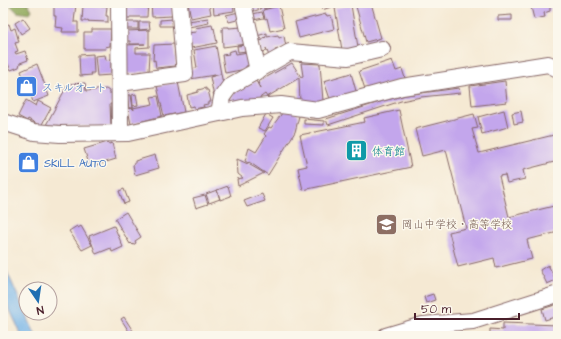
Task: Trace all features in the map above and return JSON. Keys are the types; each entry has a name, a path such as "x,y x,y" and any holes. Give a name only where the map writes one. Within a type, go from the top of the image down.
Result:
{"street":[{"path":"119,3 120,133"},
{"path":"120,83 185,74 179,3"},
{"path":"243,3 258,71"},
{"path":"219,113 222,97 230,86 290,52 348,57 382,48"},
{"path":"3,122 34,132 60,134 128,133 242,108 281,105 318,110 402,86 548,64 558,70"},
{"path":"386,336 423,325 473,321 558,294"}],"green space":[{"path":"8,3 28,3 32,10 29,14 17,12"}],"water":[{"path":"3,263 18,296 18,321 29,321 36,336 22,336 3,295"}],"building":[{"path":"56,3 76,4 74,22 78,22 78,32 62,32 63,28 55,27 56,16 54,16 54,5 56,5"},
{"path":"126,3 148,3 147,17 130,17 130,19 124,19"},
{"path":"151,3 172,3 172,16 152,17"},
{"path":"188,3 209,3 211,14 191,18"},
{"path":"213,3 233,3 234,11 214,14"},
{"path":"263,3 277,4 273,4 274,6 264,9"},
{"path":"337,3 337,5 322,10 320,4"},
{"path":"355,3 371,3 381,38 366,42"},
{"path":"530,3 552,3 552,5 550,5 550,11 544,13 545,17 534,19"},
{"path":"260,4 261,9 251,12 250,6"},
{"path":"83,5 107,6 106,16 108,16 108,22 82,21"},
{"path":"351,5 358,47 342,50 335,8"},
{"path":"279,6 284,28 270,31 267,18 265,19 263,10"},
{"path":"239,12 240,17 237,18 237,20 229,22 226,15"},
{"path":"262,12 264,18 253,20 252,14"},
{"path":"326,14 327,16 331,15 334,29 299,38 295,22"},
{"path":"512,15 512,20 498,20 498,16"},
{"path":"23,18 30,28 21,34 15,23"},
{"path":"208,18 209,23 189,27 188,21"},
{"path":"173,19 173,26 160,26 160,20"},
{"path":"126,22 138,22 138,29 126,29"},
{"path":"139,22 149,22 150,29 139,30"},
{"path":"9,24 11,30 15,28 19,42 15,43 18,51 15,52 16,54 25,51 28,60 20,63 19,67 11,70 8,64 3,65 3,26"},
{"path":"212,25 217,43 191,48 191,43 189,44 187,33 196,32 195,28"},
{"path":"223,27 242,27 246,44 223,47"},
{"path":"92,29 111,29 110,46 105,47 106,49 84,49 84,32 92,32"},
{"path":"149,30 149,47 136,48 136,53 150,53 149,72 138,72 133,74 126,73 126,45 145,44 130,44 130,41 127,41 127,31"},
{"path":"267,33 267,37 278,35 279,38 284,36 286,47 275,50 277,54 269,56 266,48 267,51 261,52 259,41 263,40 263,38 258,40 257,36"},
{"path":"174,44 176,66 156,68 155,60 153,61 154,45"},
{"path":"246,45 247,51 238,52 237,46"},
{"path":"216,46 221,74 190,79 188,69 197,68 194,50"},
{"path":"235,50 236,54 248,52 251,65 246,66 246,69 225,73 222,55 229,54 228,52"},
{"path":"93,54 94,73 91,73 92,75 80,76 79,55"},
{"path":"105,55 106,60 111,59 111,75 97,76 95,56"},
{"path":"392,60 396,71 402,69 405,78 366,92 359,71"},
{"path":"292,63 301,77 303,76 301,63 320,64 323,101 300,103 299,78 267,97 265,94 254,102 227,107 234,93 256,81 260,88 258,82"},
{"path":"37,64 49,96 33,102 30,93 25,95 21,86 26,84 21,71"},
{"path":"351,73 356,96 330,99 324,81"},
{"path":"221,74 224,89 219,96 214,97 210,77"},
{"path":"505,81 507,102 472,106 470,86"},
{"path":"178,82 184,112 164,116 157,86"},
{"path":"85,83 86,91 106,89 109,93 112,93 113,104 110,104 111,127 46,125 68,84"},
{"path":"206,88 206,90 208,90 211,102 203,105 204,107 194,109 194,106 189,107 187,95"},
{"path":"459,88 460,93 421,97 401,101 328,125 326,119 406,95"},
{"path":"136,94 138,105 133,106 132,95"},
{"path":"127,95 131,95 133,108 129,108"},
{"path":"158,96 162,116 131,124 128,109 153,104 151,97"},
{"path":"26,100 36,106 38,101 51,108 41,126 28,119 27,121 18,116"},
{"path":"292,110 299,116 295,132 268,175 249,162 248,163 245,161 249,148 256,152 266,136 264,134 269,127 271,128 283,112"},
{"name":"体育館","path":"399,110 411,167 303,190 298,168 307,166 300,135 365,122 364,118"},
{"path":"504,110 508,127 482,134 478,117"},
{"path":"521,111 523,122 514,124 512,113"},
{"path":"266,114 273,118 265,131 258,128"},
{"path":"474,114 478,128 472,129 479,153 558,134 558,161 523,170 525,179 507,183 505,175 499,176 509,217 558,205 558,232 527,240 532,259 496,268 494,258 458,267 449,232 466,228 446,150 422,156 415,129"},
{"path":"304,119 324,121 324,125 304,124"},
{"path":"108,142 109,144 112,143 116,159 90,167 84,149"},
{"path":"155,155 159,168 135,175 133,165 135,164 135,161"},
{"path":"237,159 264,173 238,186 237,179 243,178 238,174"},
{"path":"228,186 231,196 220,200 217,190"},
{"path":"124,189 129,202 124,204 119,191"},
{"path":"217,190 220,199 209,203 206,194"},
{"path":"262,194 265,201 247,207 244,201"},
{"path":"205,195 208,204 196,208 193,198"},
{"path":"126,212 141,237 135,241 136,243 133,245 131,243 130,244 115,219"},
{"path":"77,226 78,228 81,226 92,245 82,250 69,231"},
{"path":"114,226 123,247 112,252 111,248 96,254 89,236"},
{"path":"548,265 556,280 547,284 540,270"},
{"path":"433,294 435,300 426,303 424,297"},
{"path":"558,304 558,316 545,320 542,309"},
{"path":"124,317 133,331 130,333 121,319"},
{"path":"503,323 558,325 558,336 490,336 490,329 503,330"}],"place":[{"name":"スキルオート","path":"26,87"},
{"name":"体育館","path":"356,151"},
{"name":"SKILL AUTO","path":"28,163"},
{"name":"岡山中学校・高等学校","path":"386,224"}]}
